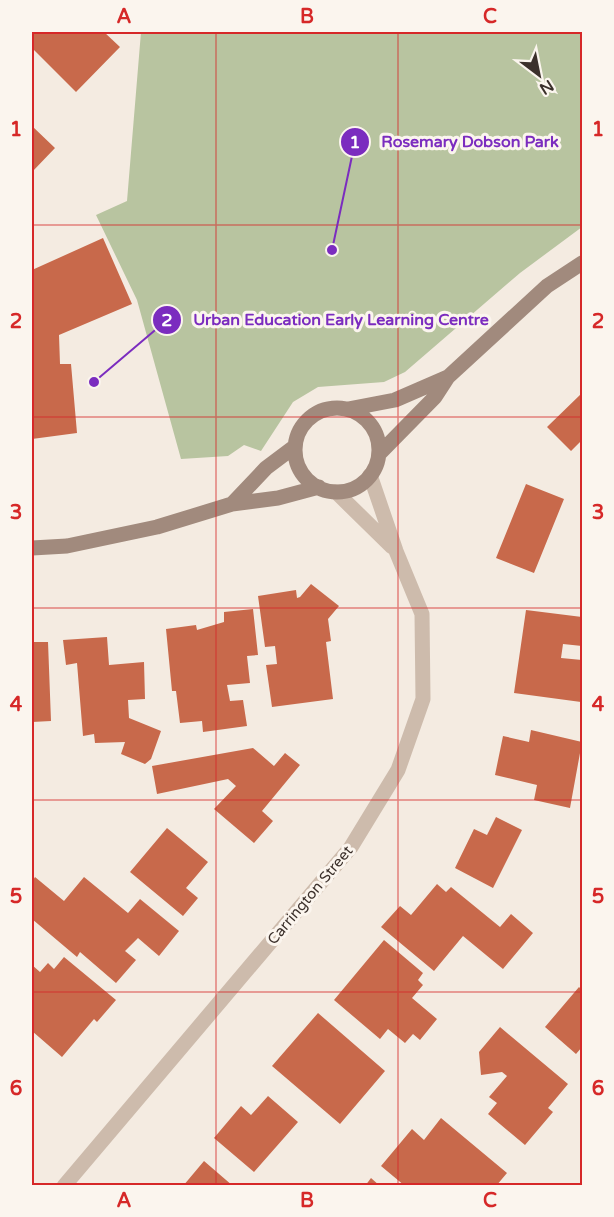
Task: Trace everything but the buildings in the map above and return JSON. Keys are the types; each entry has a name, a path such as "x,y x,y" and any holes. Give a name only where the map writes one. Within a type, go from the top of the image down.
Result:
{"street":[{"path":"379,454 377,437 371,425 360,414 335,407 322,409 311,416 298,432 294,447 296,464 303,476 319,487 336,492 355,488 370,476 379,454 435,398 448,377 547,286 582,262"},
{"path":"348,409 395,400 448,377"},
{"path":"232,504 266,468 294,447"},
{"name":"Carrington Street","path":"64,1185 351,847 399,770 423,699 422,614 396,551 370,476"},
{"path":"32,548 67,546 157,527 232,504 278,498 319,487"},
{"name":"Carrington Street","path":"336,492 396,551"}],"green space":[{"path":"141,32 582,32 582,227 520,273 405,372 384,382 318,387 293,402 261,451 244,445 228,456 181,459 137,300 96,215 127,201"}],"place":[{"name":"Rosemary Dobson Park","path":"332,250"},
{"name":"Urban Education Early Learning Centre","path":"94,382"}]}
